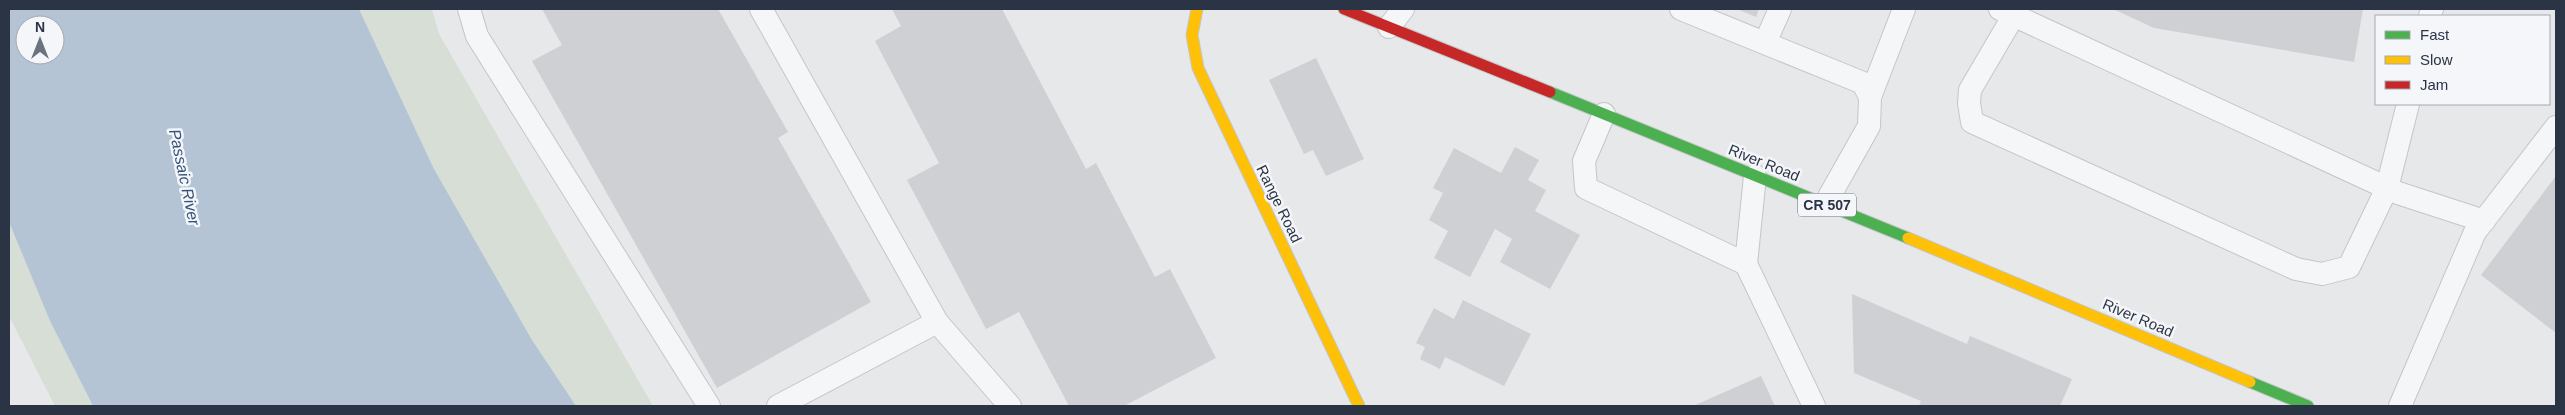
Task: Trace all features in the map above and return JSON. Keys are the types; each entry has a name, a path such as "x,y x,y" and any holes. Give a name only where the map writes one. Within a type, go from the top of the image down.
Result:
{"main road":[{"name":"Range Road","path":"1197,9 1192,35 1198,68 1359,406"},
{"name":"River Road","path":"1344,9 1825,204 2308,406"}],"lane":[{"path":"469,9 477,36 709,406"},
{"path":"761,9 937,322 1010,406"},
{"path":"1390,27 1402,9"},
{"path":"1681,9 1863,83 1870,97"},
{"path":"1765,42 1780,9"},
{"path":"1825,204 1869,126 1870,97 1904,9"},
{"path":"2408,105 2387,188 2349,267 2322,274 2296,269 1972,122 1969,103 1970,90 2007,12 2387,188 2484,221"},
{"path":"1604,114 1584,161 1586,188 1746,264"},
{"path":"2400,406 2475,232 2556,127"},
{"path":"1755,176 1746,264 1814,406"},
{"path":"778,406 937,322"}],"shaded area":[{"path":"359,9 432,9 439,34 653,406 576,406 532,340 434,169"},
{"path":"9,222 50,321 93,406 55,406 9,316"}],"water":[{"name":"Passaic River","path":"9,9 359,9 434,169 532,340 576,406 93,406 50,321 9,222"}],"building":[{"path":"542,9 718,9 788,132 778,138 871,302 717,388 532,61 562,45"},
{"path":"892,9 1002,9 1086,169 1096,163 1155,277 1170,269 1216,358 1124,406 1069,406 1019,312 986,329 907,180 939,163 875,41 901,26"},
{"path":"1737,9 1759,9 1756,17"},
{"path":"2113,9 2363,9 2354,62 2154,28"},
{"path":"1316,58 1364,159 1326,176 1313,150 1304,154 1269,80"},
{"path":"1515,147 1539,160 1528,180 1546,190 1535,211 1580,235 1550,289 1500,262 1512,239 1495,229 1470,277 1434,258 1448,231 1429,220 1443,193 1433,188 1454,148 1501,173"},
{"path":"2556,176 2556,333 2481,275"},
{"path":"1852,294 1967,344 1970,336 2072,379 2060,406 1919,406 1921,401 1854,373"},
{"path":"1463,300 1531,334 1504,386 1445,357 1440,369 1420,359 1425,347 1416,343 1434,308 1454,319"},
{"path":"1761,376 1775,406 1693,406"}],"traffic: fast":[{"path":"1550,92 1908,238"},
{"path":"2250,382 2308,406"}],"traffic: slow":[{"path":"1197,9 1192,35 1198,68 1359,406"},
{"path":"1908,238 2250,382"}],"traffic: jam":[{"path":"1344,9 1550,92"}]}
